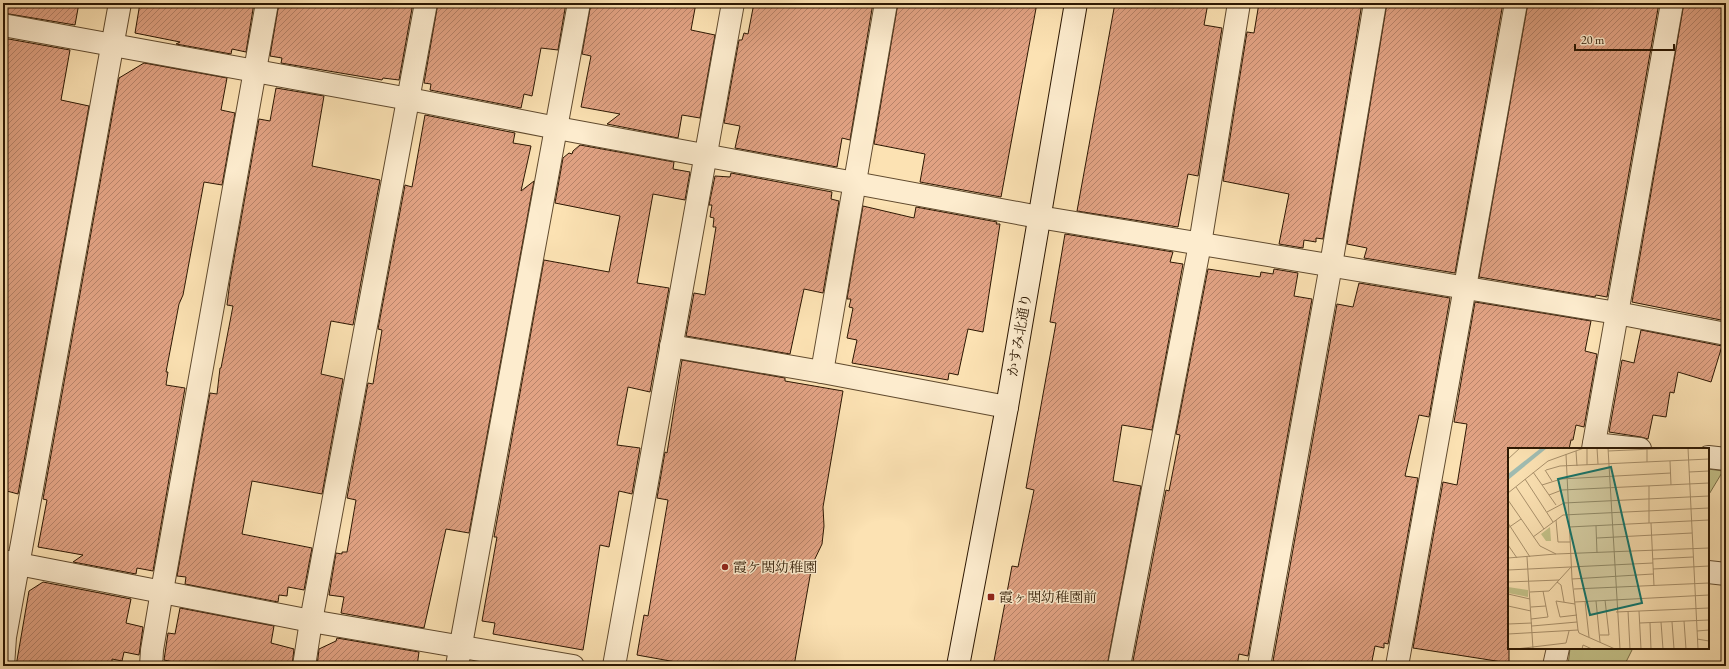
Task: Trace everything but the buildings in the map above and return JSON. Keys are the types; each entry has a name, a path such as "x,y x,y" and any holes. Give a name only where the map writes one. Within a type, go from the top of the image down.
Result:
{"street":[{"path":"3,666 11,563 120,3"},
{"path":"151,666 152,650 162,591 267,3"},
{"path":"304,666 311,621 426,3"},
{"path":"459,657 579,3"},
{"path":"614,666 733,3"},
{"path":"822,372 886,3"},
{"name":"かすみ北通り","path":"958,666 1007,407 1076,3"},
{"path":"1119,666 1200,244 1239,3"},
{"path":"1259,666 1375,3"},
{"path":"1397,666 1516,3"},
{"path":"1625,448 1594,446 1672,3"},
{"path":"3,25 409,99 855,184 1039,217 1617,313 1726,334"},
{"path":"671,346 822,372 1007,407"},
{"path":"1709,457 1726,459"},
{"path":"11,563 311,621 459,657 573,666"},
{"path":"1709,572 1726,574"},
{"path":"1554,666 1558,649"}],"shaded area":[{"path":"1709,469 1723,471 1709,494"},
{"path":"1570,649 1632,649 1624,666 1568,666"}],"place":[{"name":"霞ケ関幼稚園","path":"725,567"},
{"name":"霞ヶ関幼稚園前","path":"991,597"}]}
